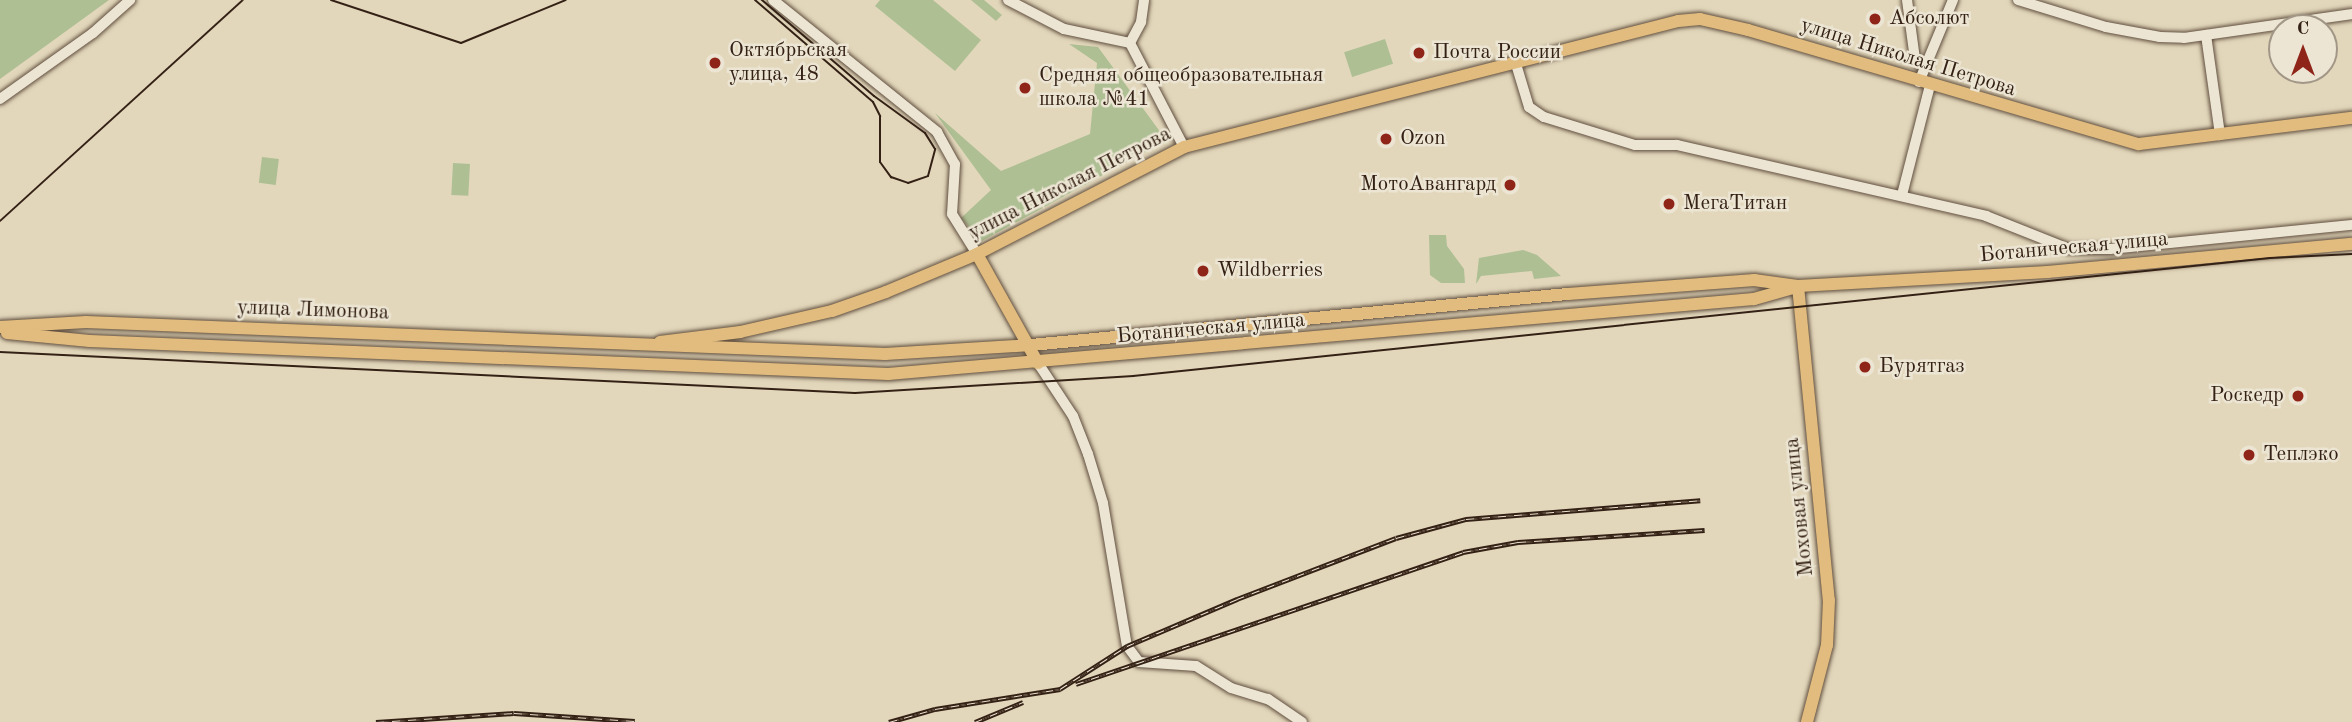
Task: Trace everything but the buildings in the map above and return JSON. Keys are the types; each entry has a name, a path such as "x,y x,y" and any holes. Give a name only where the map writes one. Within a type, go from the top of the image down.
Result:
{"main road":[{"name":"улица Николая Петрова","path":"625,347 740,332 832,311 976,254 1184,147 1516,64 1652,26 1700,19 2129,142 2220,135 2352,118"},
{"name":"Ботаническая улица","path":"625,347 885,354 1031,345 1568,294 1754,280 1798,286 2048,272 2352,244"},
{"path":"976,254 1031,345 1038,363"},
{"name":"Ботаническая улица","path":"624,365 888,374 1754,299 1798,286"},
{"name":"Моховая улица","path":"1798,286 1829,600 1826,645 1807,722"},
{"name":"улица Лимонова","path":"0,330 86,322 451,336 625,347"},
{"name":"улица Лимонова","path":"0,330 90,341 624,365"},
{"path":"658,366 659,348"}],"street":[{"path":"0,99 93,33 130,0"},
{"path":"773,0 937,132 955,164 952,214 976,254"},
{"path":"1008,0 1064,29 1130,43"},
{"path":"1130,43 1141,22 1144,0"},
{"path":"1907,0 1915,59 1926,68"},
{"path":"1902,195 1926,68 1953,0"},
{"path":"2018,0 2106,27 2160,37 2206,34 2352,14"},
{"path":"2206,34 2220,135"},
{"path":"1130,43 1184,147"},
{"path":"1516,64 1529,107 1544,117 1635,145 1677,145 1809,178 1902,195 1986,216 2069,249 2110,249 2352,225"},
{"path":"1038,363 1073,416 1088,454 1102,503 1127,646 1139,662 1196,666 1231,688 1268,699 1302,722"}],"green space":[{"path":"0,0 109,0 0,79"},
{"path":"880,0 933,0 981,40 955,71 875,6"},
{"path":"971,0 984,0 1002,15 996,21"},
{"path":"1385,39 1393,64 1352,77 1344,52"},
{"path":"1069,44 1098,47 1161,133 1156,146 982,241 961,218 991,190 935,113 1001,171 1090,134 1097,63"},
{"path":"262,157 279,159 276,185 259,183"},
{"path":"453,163 470,164 468,196 451,195"},
{"path":"1429,235 1446,235 1447,246 1464,269 1465,283 1441,283 1430,275"},
{"path":"1523,250 1537,255 1561,276 1534,279 1532,271 1481,276 1476,284 1479,258"}],"tram line":[{"path":"0,221 243,0"},
{"path":"331,0 461,43 566,0"},
{"path":"755,0 873,102 880,116 880,162 891,177 908,183 928,176 935,149 925,133 874,96 762,0"},
{"path":"0,352 855,393 1133,376 2270,258 2352,254"}],"railway":[{"path":"889,722 935,709 1060,689 1127,646 1237,599 1396,538 1466,519 1700,500"},
{"path":"1076,684 1463,552 1518,542 1705,530"},
{"path":"975,722 1023,702"},
{"path":"376,722 514,713 635,721"}],"place":[{"name":"Абсолют","path":"1875,19"},
{"name":"Почта России","path":"1419,53"},
{"name":"Октябрьская улица, 48","path":"715,63"},
{"name":"Средняя общеобразовательная школа №41","path":"1025,88"},
{"name":"Ozon","path":"1386,139"},
{"name":"МотоАвангард","path":"1510,185"},
{"name":"МегаТитан","path":"1669,204"},
{"name":"Wildberries","path":"1203,271"},
{"name":"Бурятгаз","path":"1865,367"},
{"name":"Роскедр","path":"2298,396"},
{"name":"Теплэко","path":"2249,455"}]}
